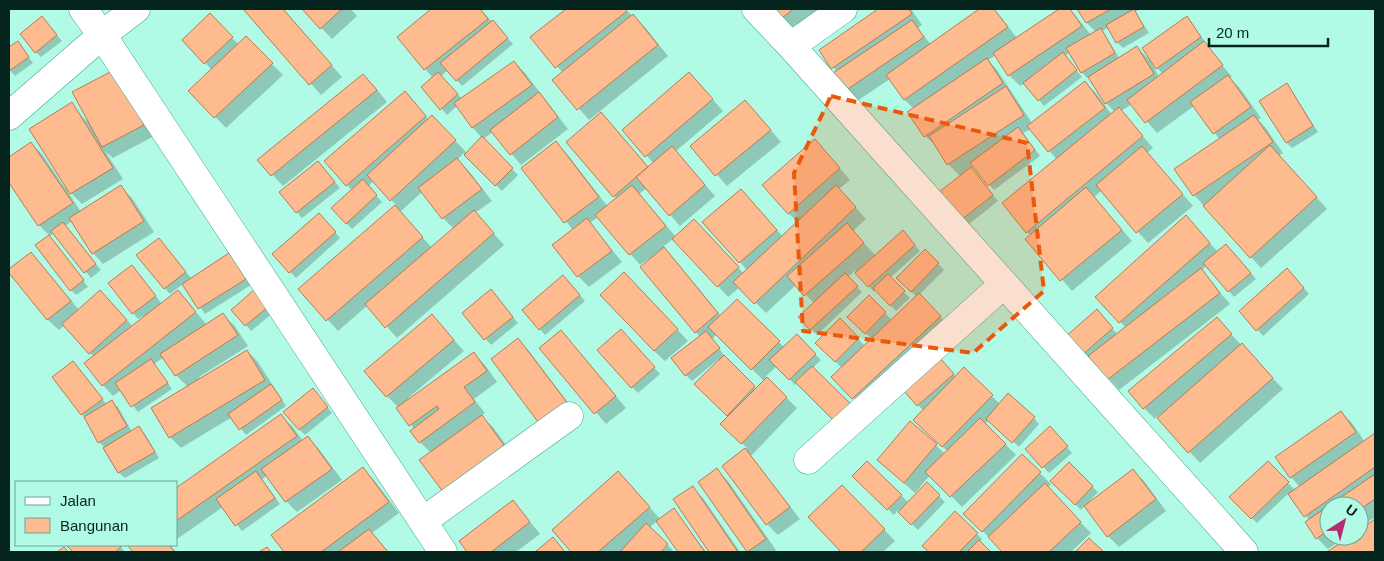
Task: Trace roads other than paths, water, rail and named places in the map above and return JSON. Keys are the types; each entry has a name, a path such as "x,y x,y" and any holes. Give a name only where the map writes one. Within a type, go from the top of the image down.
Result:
{"street":[{"path":"83,9 443,552"},
{"path":"9,116 102,35 136,9"},
{"path":"756,9 1244,552"},
{"path":"791,46 843,9"},
{"path":"808,460 1004,284"},
{"path":"423,521 569,416"}]}
